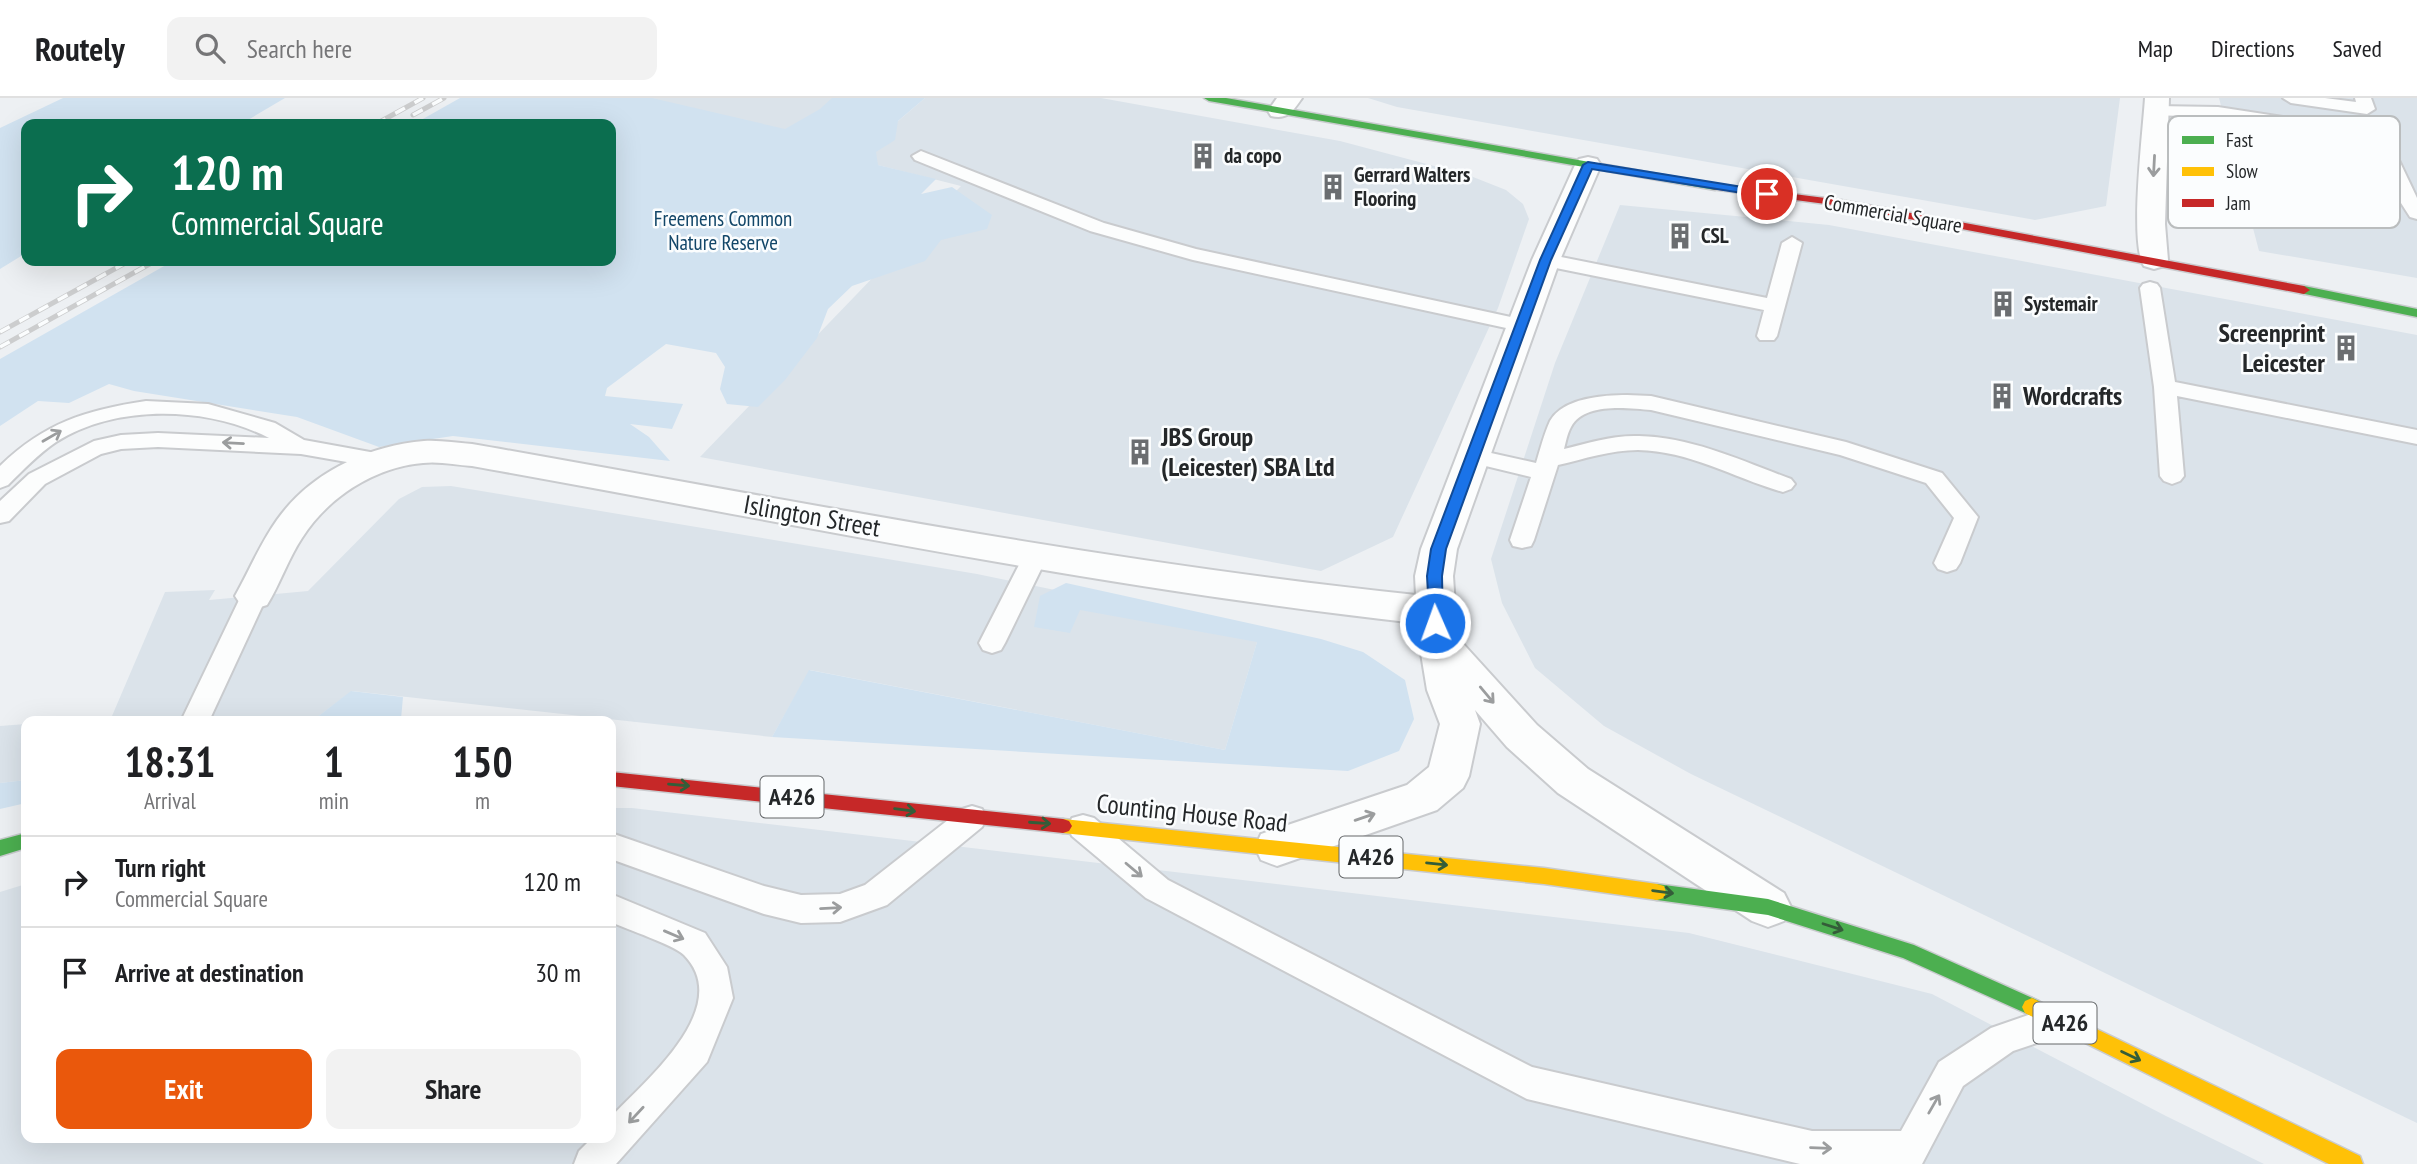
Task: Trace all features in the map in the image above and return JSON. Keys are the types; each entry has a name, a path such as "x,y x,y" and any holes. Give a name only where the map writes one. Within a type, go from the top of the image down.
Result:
{"street":[{"name":"Commercial Square","path":"1209,98 1285,104 1588,165 1713,187 1841,203 2154,260 2417,313"},
{"path":"2154,260 2151,224 2156,105"},
{"path":"1277,847 1422,798 1448,776 1460,724 1447,690 1438,628 1434,576 1438,549 1545,260 1588,165"},
{"name":"Islington Street","path":"254,596 293,523 315,498 345,475 381,461 423,452 472,455 1036,555 1342,601 1438,628"},
{"path":"1438,628 1522,736 1573,781 1768,907"},
{"name":"Counting House Road","path":"616,779 738,790 972,818 1081,826 1592,881 1768,907"},
{"path":"0,848 21,842"},
{"name":"A426","path":"1768,907 1907,951 2060,1020 2352,1164"}],"lane":[{"path":"2291,98 2365,103"},
{"path":"2156,105 2243,116"},
{"path":"921,156 1097,227 1193,254 1520,325"},
{"path":"2400,181 2417,212"},
{"path":"1767,336 1792,243"},
{"path":"1545,260 1775,306"},
{"path":"2150,288 2165,387 2172,476"},
{"path":"2165,387 2417,437"},
{"path":"1522,540 1561,422 1574,410 1621,400 1651,403 1846,449 1934,478 1966,517 1947,563"},
{"path":"0,480 31,449 57,432 96,418 143,409 185,408 222,412 254,422 301,447"},
{"path":"0,515 37,479 94,448 121,442 158,440 301,447 381,461"},
{"path":"1473,456 1546,467 1635,443 1657,444 1697,454 1783,484"},
{"path":"992,643 1036,555"},
{"path":"197,716 254,596"},
{"path":"616,848 764,900 801,909 840,908 876,895 972,818"},
{"path":"1081,826 1157,889 1527,1082 1812,1149 1906,1156 1951,1074 2003,1039 2060,1020"},
{"path":"616,910 694,943 711,967 717,998 695,1051 616,1138"},
{"path":"592,1164 611,1143"}],"shaded area":[{"path":"640,98 843,98 797,134"},
{"path":"925,98 1101,98 1340,141 1468,175 1506,190 1523,204 1529,219 1498,308 1393,537 1321,571 700,457 961,186 854,159"},
{"path":"1368,98 2120,98 2106,206 2035,220 1397,107"},
{"path":"2219,98 2417,98 2417,278 2259,251 2253,228 2400,228 2400,116 2224,116"},
{"path":"1620,205 1829,225 2417,335 2417,1123 1691,774 1604,726 1535,668 1502,603 1491,559 1555,363"},
{"path":"451,486 977,574 1260,632 1225,750 810,670 772,737 616,720 616,716 580,716 352,691 319,716 112,716 165,592 215,590 209,600 308,591 399,499 422,487"},
{"path":"21,724 21,781 0,783 0,726"},
{"path":"616,808 632,808 1689,933 1932,994 2264,1164 0,1164 0,892 21,886 21,1143 616,1143"}],"green space":[{"path":"63,98 285,98 249,119 21,119 21,256 0,269 0,128"},
{"name":"Freemens Common Nature Reserve","path":"460,98 652,98 785,129 820,109 832,98 925,98 898,121 895,140 876,152 878,165 936,179 921,194 952,187 992,215 987,229 941,240 925,261 852,286 828,309 817,338 785,380 758,407 727,404 720,389 725,367 716,353 666,344 607,388 605,396 683,404 672,429 630,424 649,437 670,461 453,436 379,447 297,417 134,391 109,384 69,403 38,401 0,426 0,359 164,266 616,266 616,119 423,119"},
{"path":"1066,583 1321,639 1363,652 1405,680 1414,719 1399,751 1348,771 772,737 809,670 1225,750 1257,642 1080,610 1070,633 1034,627 1040,596"},
{"path":"351,691 403,697 401,716 318,716"},
{"path":"21,781 21,804 0,809 0,783"}],"railway":[{"path":"385,119 423,98"},
{"path":"413,115 444,98"},
{"path":"0,332 120,266"},
{"path":"0,347 146,266"}],"traffic: fast":[{"path":"1209,98 1715,187"},
{"path":"2304,290 2417,313"},
{"path":"0,848 21,842"},
{"path":"1657,892 1768,907 1907,951 2032,1007"}],"traffic: slow":[{"path":"1063,826 1544,876 1657,892"},
{"path":"2032,1007 2352,1164"}],"traffic: jam":[{"path":"1715,187 1841,203 2304,290"},
{"path":"616,780 1063,826"}],"place":[{"name":"da copo","path":"1203,156"},
{"name":"Gerrard Walters Flooring","path":"1333,187"},
{"name":"CSL","path":"1680,236"},
{"name":"Systemair","path":"2003,304"},
{"name":"Screenprint Leicester","path":"2346,348"},
{"name":"Wordcrafts","path":"2002,396"},
{"name":"JBS Group (Leicester) SBA Ltd","path":"1140,452"}],"route":[{"path":"1435,623 1434,576 1438,549 1545,260 1588,165 1767,194"}]}
